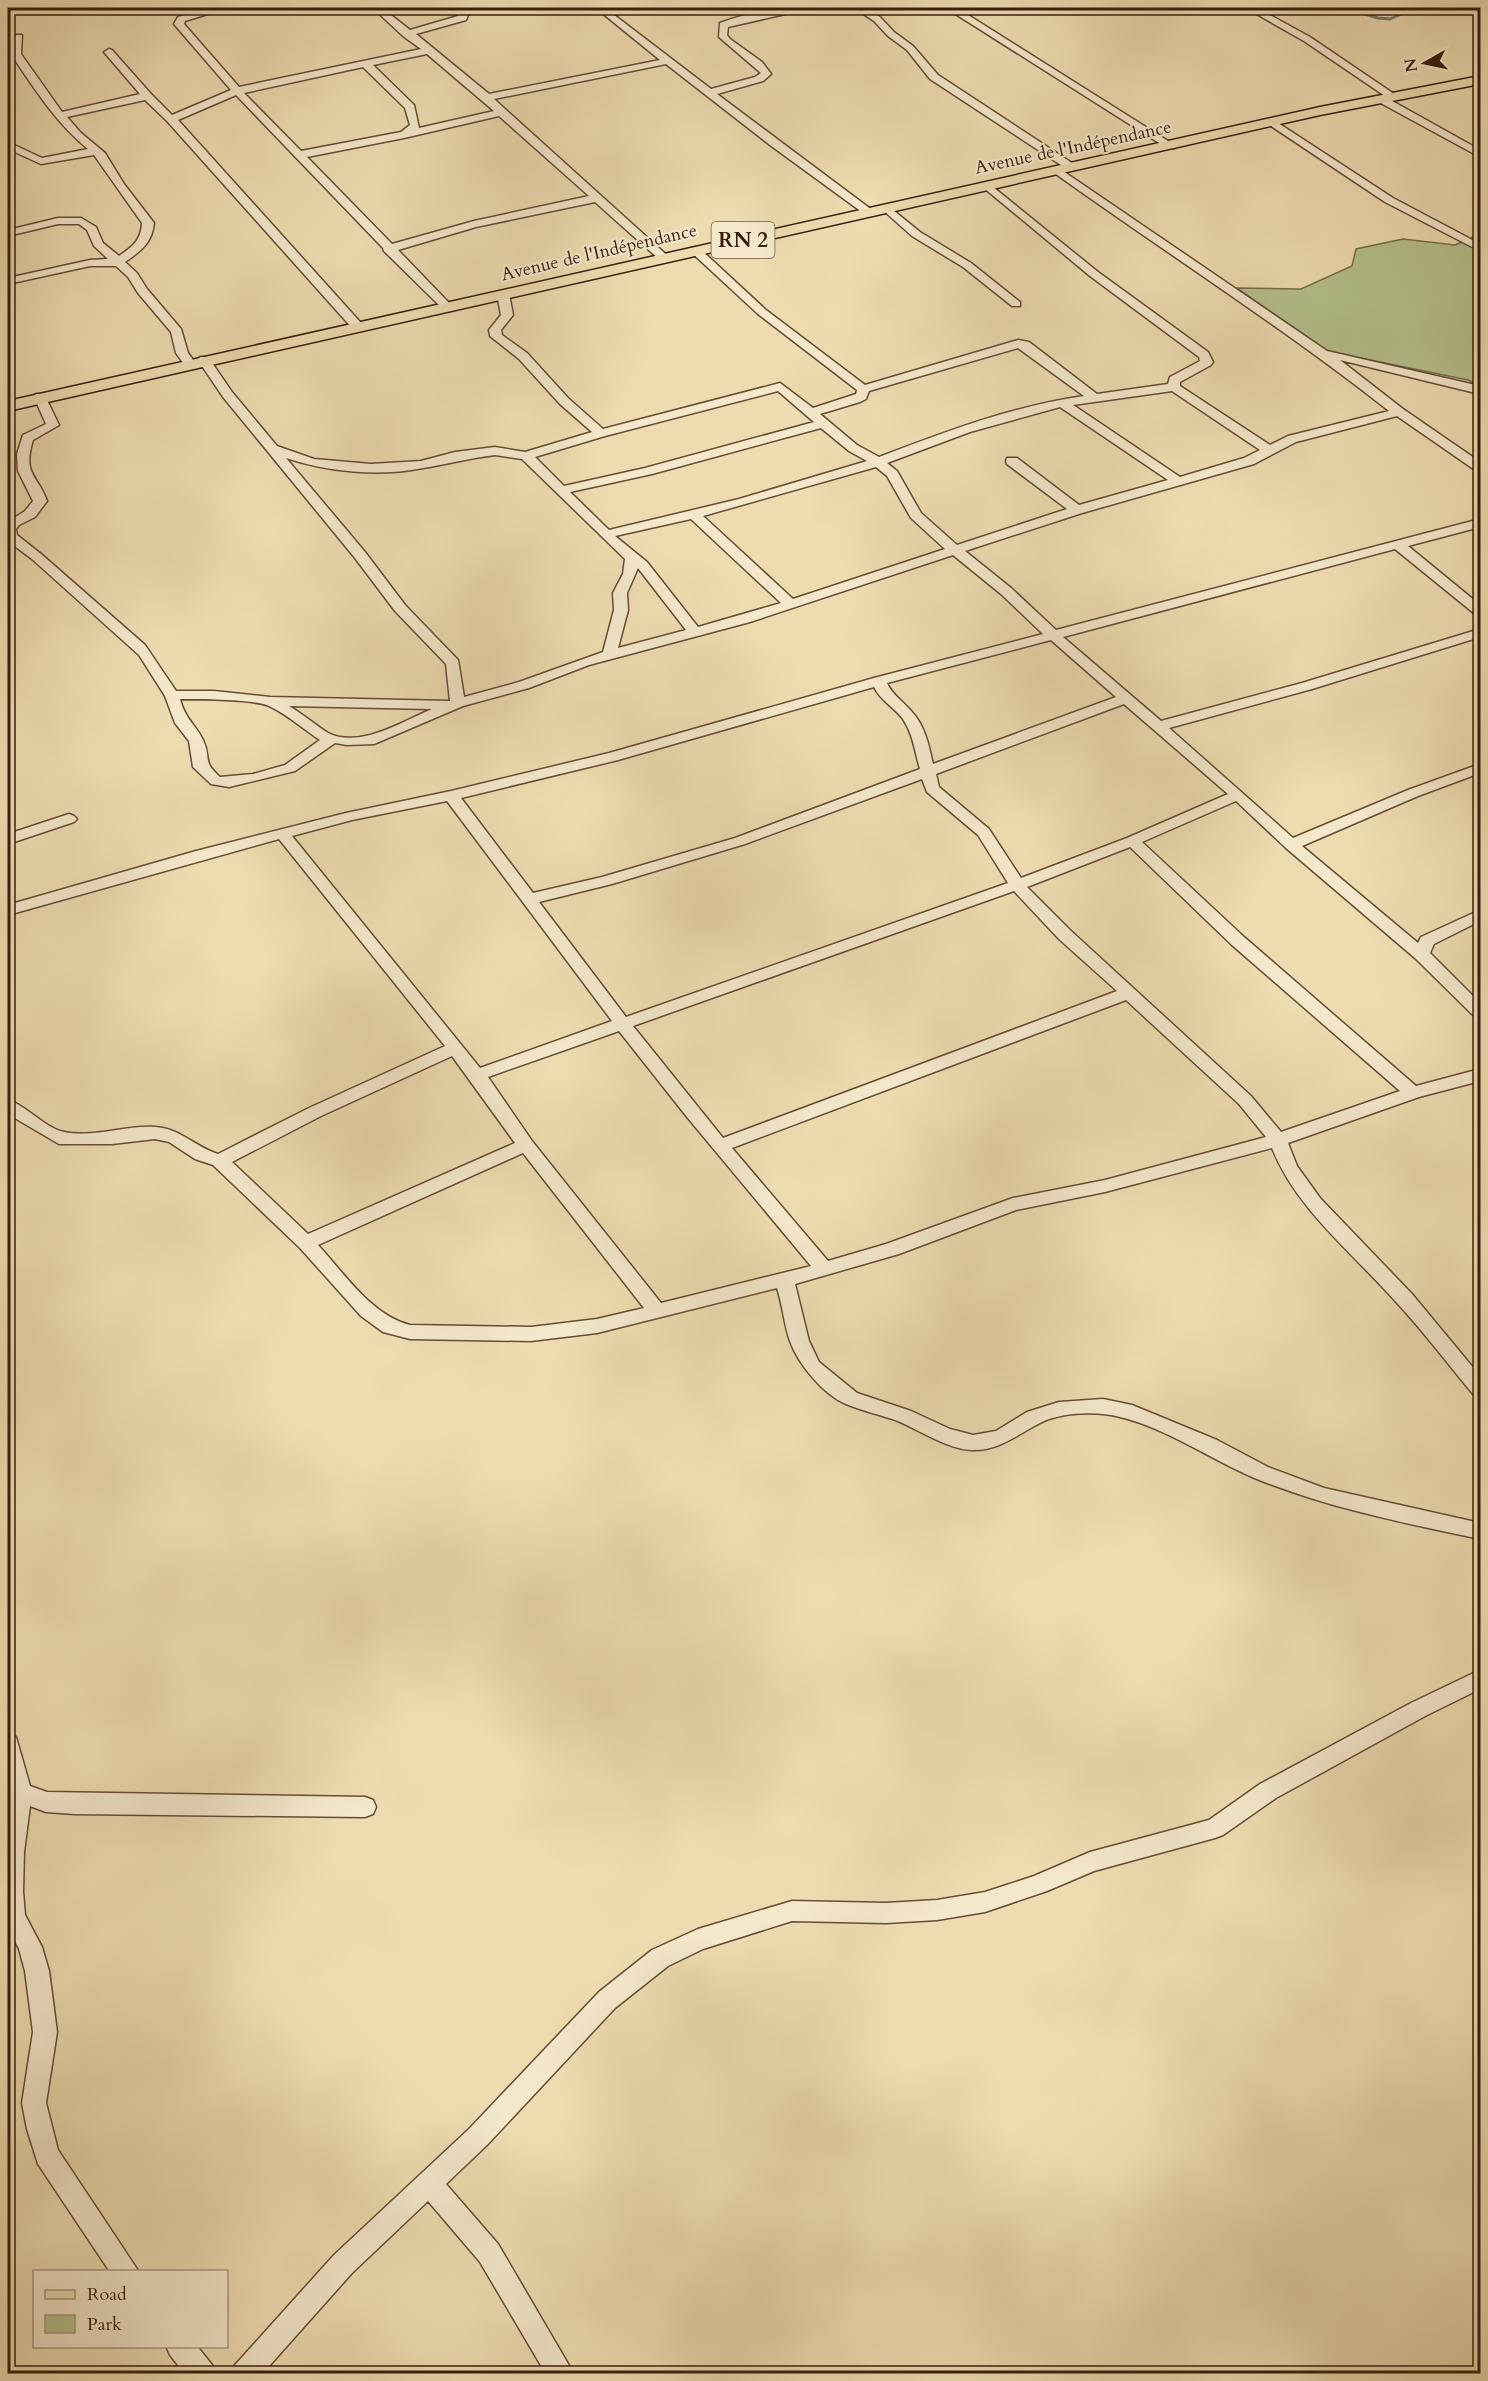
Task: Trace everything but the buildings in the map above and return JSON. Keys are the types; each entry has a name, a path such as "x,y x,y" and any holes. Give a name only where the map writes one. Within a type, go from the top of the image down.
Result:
{"main road":[{"name":"Avenue de l'Indépendance","path":"8,406 1272,122 1480,81"}],"street":[{"path":"222,8 181,19 179,24 298,156 446,306"},
{"path":"377,8 487,97 664,258"},
{"path":"406,33 458,20 463,15 457,8"},
{"path":"600,8 870,213"},
{"path":"747,8 758,16"},
{"path":"709,93 759,79 766,74 763,67 727,43 722,35 723,25 800,8"},
{"path":"858,8 877,19 891,34 910,48 934,77 1064,168 1166,248 1323,353 1399,412 1480,467"},
{"path":"951,8 1171,146"},
{"path":"1251,8 1307,39 1387,98 1480,154"},
{"path":"8,281 90,263 118,262 139,247 147,235 148,223 97,151 52,108 16,54 15,46 19,38"},
{"path":"171,119 237,91 430,50"},
{"path":"109,52 357,326"},
{"path":"487,97 668,61"},
{"path":"366,64 410,107 415,126 404,135"},
{"path":"60,116 147,96"},
{"path":"298,156 404,135 501,112"},
{"path":"1272,122 1389,200 1480,248"},
{"path":"8,145 41,161 97,151"},
{"path":"988,186 1094,274 1204,355 1207,362 1174,380 1174,387"},
{"path":"388,249 474,224 596,198"},
{"path":"888,209 916,234 967,265 1016,304"},
{"path":"8,233 58,222 81,221 92,229 99,244 133,275 142,291 177,332 182,353 197,362 227,394 360,555 400,608 453,663 454,704"},
{"path":"695,250 762,312 862,389"},
{"path":"503,294 507,315 495,330 496,336 523,356 564,401 601,433"},
{"path":"862,389 1018,344 1025,345 1093,397"},
{"path":"1323,353 1480,390"},
{"path":"273,449 312,462 371,468 421,465 454,456 495,451 526,456 601,433 775,387 783,388 853,448 878,462 891,474 915,515 1006,591 1291,844 1421,954 1480,1012"},
{"path":"608,534 784,492 878,462 966,429 1093,397 1174,387 1270,451"},
{"path":"813,412 856,399 862,396 862,389"},
{"path":"40,398 53,425 27,438 24,454 27,480 38,492 40,501 30,514 14,522 9,529 11,537 33,551 145,653 163,685 172,695 182,723 196,741 200,768 216,781 229,782 254,778 290,768 332,739"},
{"path":"1062,403 1178,481"},
{"path":"270,701 300,718 325,737 369,741 454,704 524,685 584,662 696,633 1077,510 1249,461 1292,439 1399,412"},
{"path":"563,490 647,471 824,423"},
{"path":"526,456 563,490 599,529 608,534 632,559 642,565 696,633"},
{"path":"1012,462 1077,510"},
{"path":"694,515 791,604"},
{"path":"8,910 202,854 351,816 451,796 648,747 879,681 1480,523"},
{"path":"1397,544 1480,611"},
{"path":"609,655 621,610 620,593 630,574 632,559"},
{"path":"1158,726 1307,686 1480,633"},
{"path":"879,681 884,691 908,716 919,736 930,772 929,781 932,789 984,832 1017,885 1128,993 1245,1100 1278,1140 1289,1168 1314,1202 1405,1299 1480,1389"},
{"path":"172,695 214,695 270,701 454,704"},
{"path":"529,898 606,881 740,841 1126,698"},
{"path":"415,704 427,715"},
{"path":"1291,844 1413,793 1480,768"},
{"path":"477,1074 1017,885 1132,841 1238,795"},
{"path":"451,796 623,1024 824,1269"},
{"path":"8,839 69,819"},
{"path":"283,834 477,1074 526,1145 657,1311"},
{"path":"1132,841 1238,941 1413,1093"},
{"path":"1421,954 1427,941 1480,915"},
{"path":"721,1145 1128,993"},
{"path":"219,1161 326,1107 456,1048"},
{"path":"8,1106 59,1138 112,1138 155,1134 174,1137 201,1155 219,1161 306,1243 368,1311 390,1327 410,1332 485,1335 531,1334 597,1326 784,1280 892,1250 1013,1204 1105,1186 1278,1140 1413,1093 1480,1075"},
{"path":"306,1243 526,1145"},
{"path":"784,1280 799,1341 812,1367 850,1398 904,1416 944,1436 973,1443 1001,1437 1034,1417 1059,1409 1103,1406 1125,1410 1210,1444 1261,1472 1322,1495 1379,1510 1480,1531"},
{"path":"244,2373 343,2264 478,2137 607,2000 660,1958 698,1940 792,1911 886,1913 937,1911 985,1902 1039,1884 1090,1862 1215,1828 1268,1791 1419,1709 1480,1679"},
{"path":"8,1744 21,1792 13,1852 14,1916 30,1947 37,1971 45,2032 34,2103 39,2129 47,2156 125,2270"},
{"path":"21,1792 46,1802 74,1804 365,1807"},
{"path":"429,2182 489,2253 561,2373"},
{"path":"181,2348 203,2373"}],"green space":[{"path":"1480,234 1480,386 1468,380 1326,351 1237,288 1301,289 1352,266 1356,249 1403,239 1455,245"}],"waterway":[{"path":"1099,9 1105,8"},
{"path":"1309,8 1346,8 1378,18 1390,19 1415,8"},
{"path":"1453,8 1463,10 1475,8"}]}
